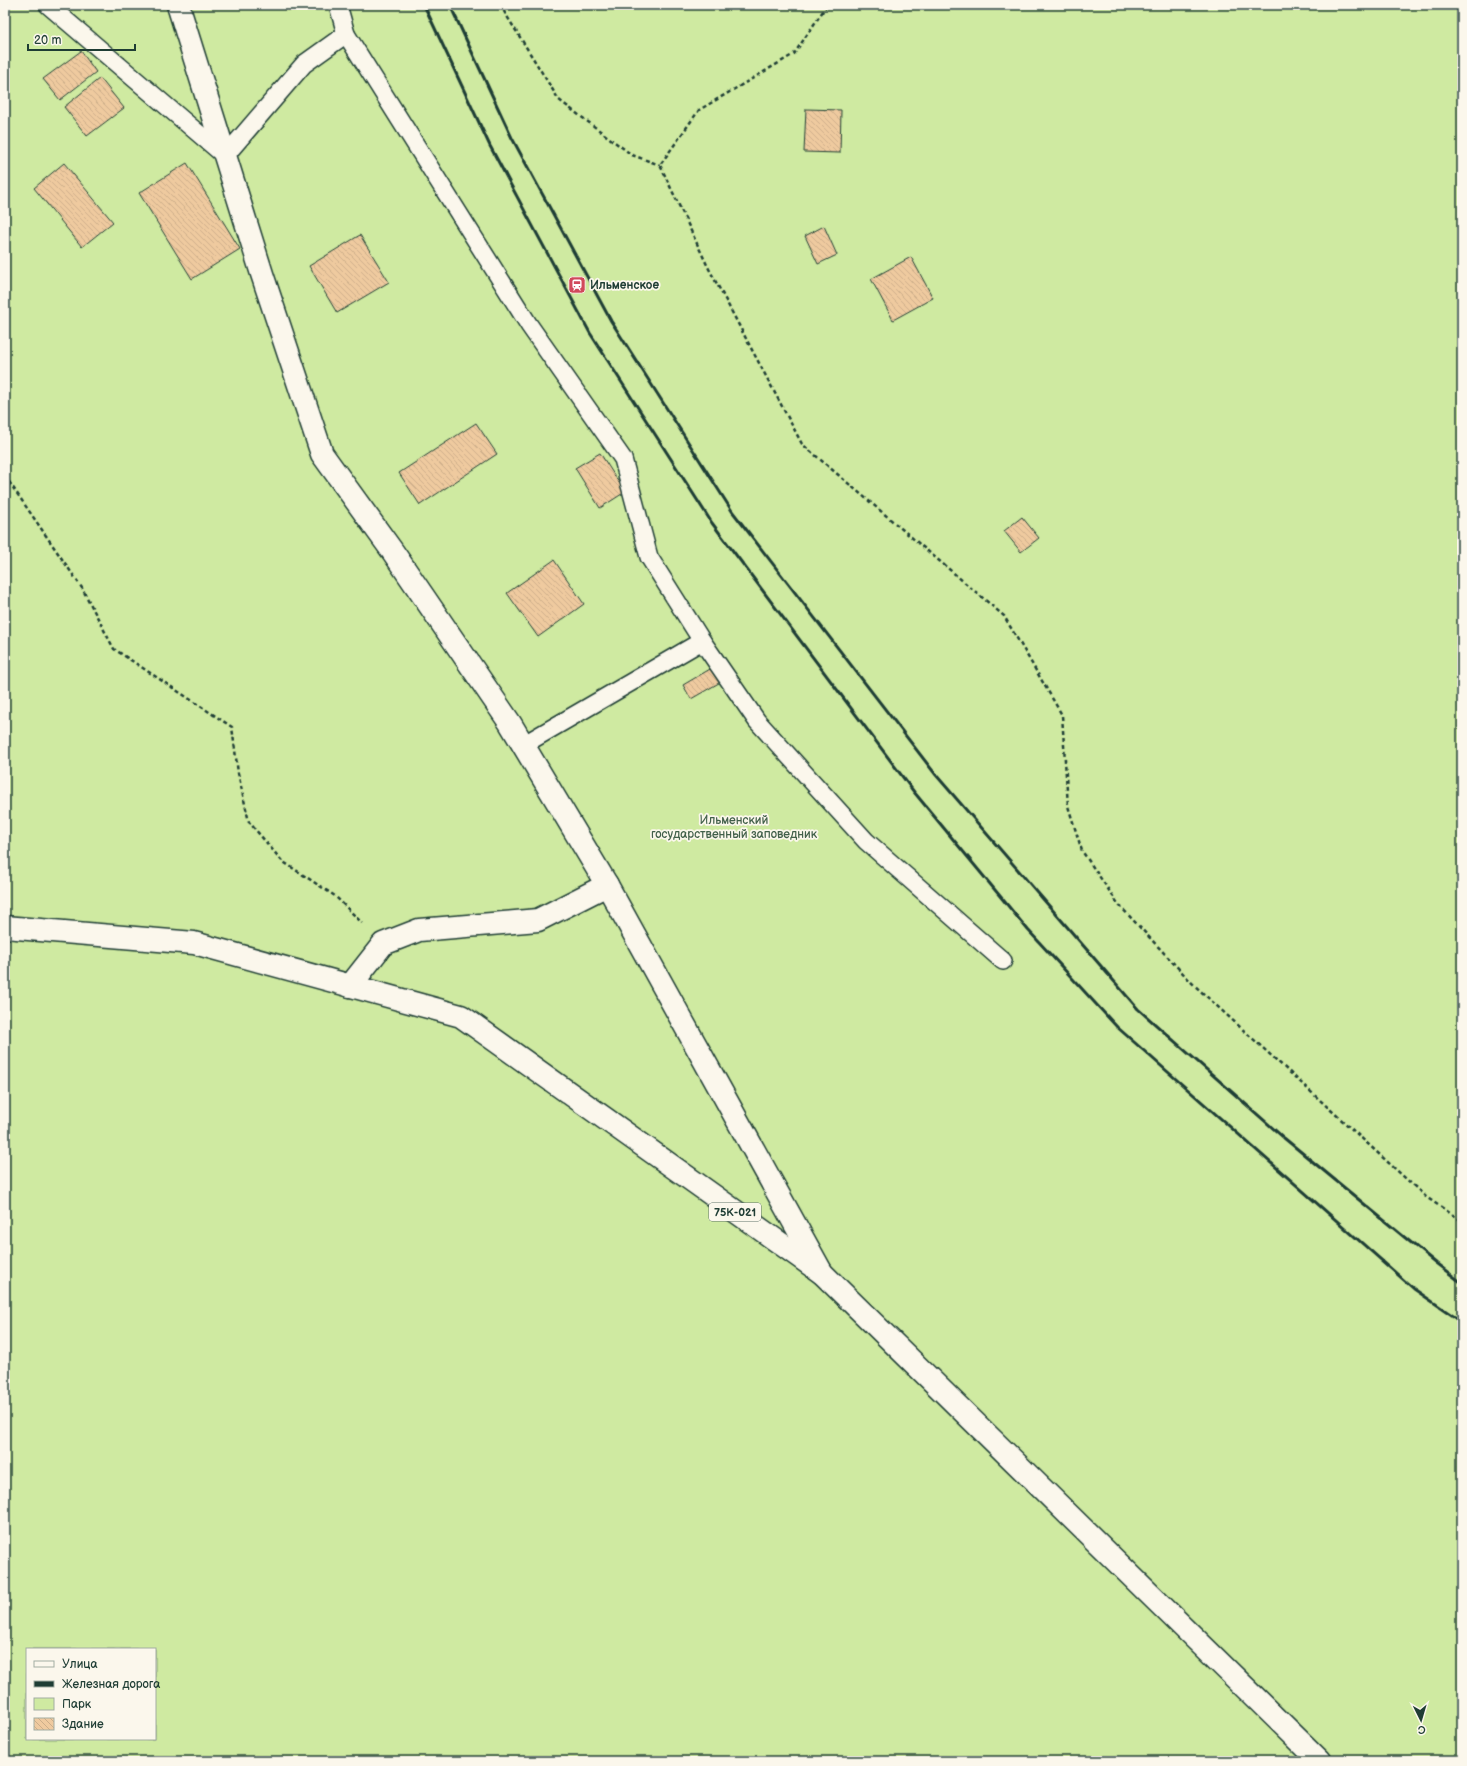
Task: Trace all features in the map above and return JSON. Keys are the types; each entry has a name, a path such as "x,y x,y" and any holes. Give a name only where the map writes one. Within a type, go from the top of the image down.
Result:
{"street":[{"path":"178,5 262,274 322,454 393,552 510,723 607,885 822,1273"},
{"path":"350,986 383,944 419,930 538,920 607,885"},
{"name":"75К-021","path":"5,927 194,943 461,1016 822,1273 1320,1761"}],"lane":[{"path":"48,5 225,156 304,64 346,34"},
{"path":"338,5 346,34 529,325 623,460 649,557 702,641 757,721 866,841 1003,961"},
{"path":"523,745 702,641"}],"path":[{"path":"500,5 559,100 632,155 660,165 708,267 802,444 1004,616 1062,716 1068,806 1082,851 1119,905 1194,985 1426,1197 1462,1221"},
{"path":"660,165 699,110 794,54 827,5"},
{"path":"5,476 82,588 114,649 232,727 238,773 249,822 282,861 335,896 383,944"}],"green space":[{"name":"Ильменский государственный заповедник","path":"5,5 1462,5 1462,1761 5,1761"}],"building":[{"path":"81,51 96,72 60,100 43,79"},
{"path":"100,78 124,108 87,136 64,107"},
{"path":"806,109 841,110 840,153 804,152"},
{"path":"64,163 113,222 82,247 34,188"},
{"path":"187,163 240,249 192,279 139,193"},
{"path":"824,226 837,255 818,264 805,236"},
{"path":"360,235 389,282 337,313 309,266"},
{"path":"911,257 933,298 893,320 871,279"},
{"path":"476,423 497,454 420,505 399,473"},
{"path":"600,453 625,492 600,508 575,468"},
{"path":"1022,517 1039,538 1021,552 1004,531"},
{"path":"554,560 584,604 538,637 507,593"},
{"path":"722,662 731,676 691,699 683,685"}],"railway":[{"path":"424,5 490,146 590,333 712,523 914,792 1028,930 1117,1027 1414,1289 1462,1322"},
{"path":"450,5 512,138 611,321 732,511 936,775 1138,1009 1284,1138 1462,1283"}],"place":[{"name":"Ильменское","path":"577,285"}]}
